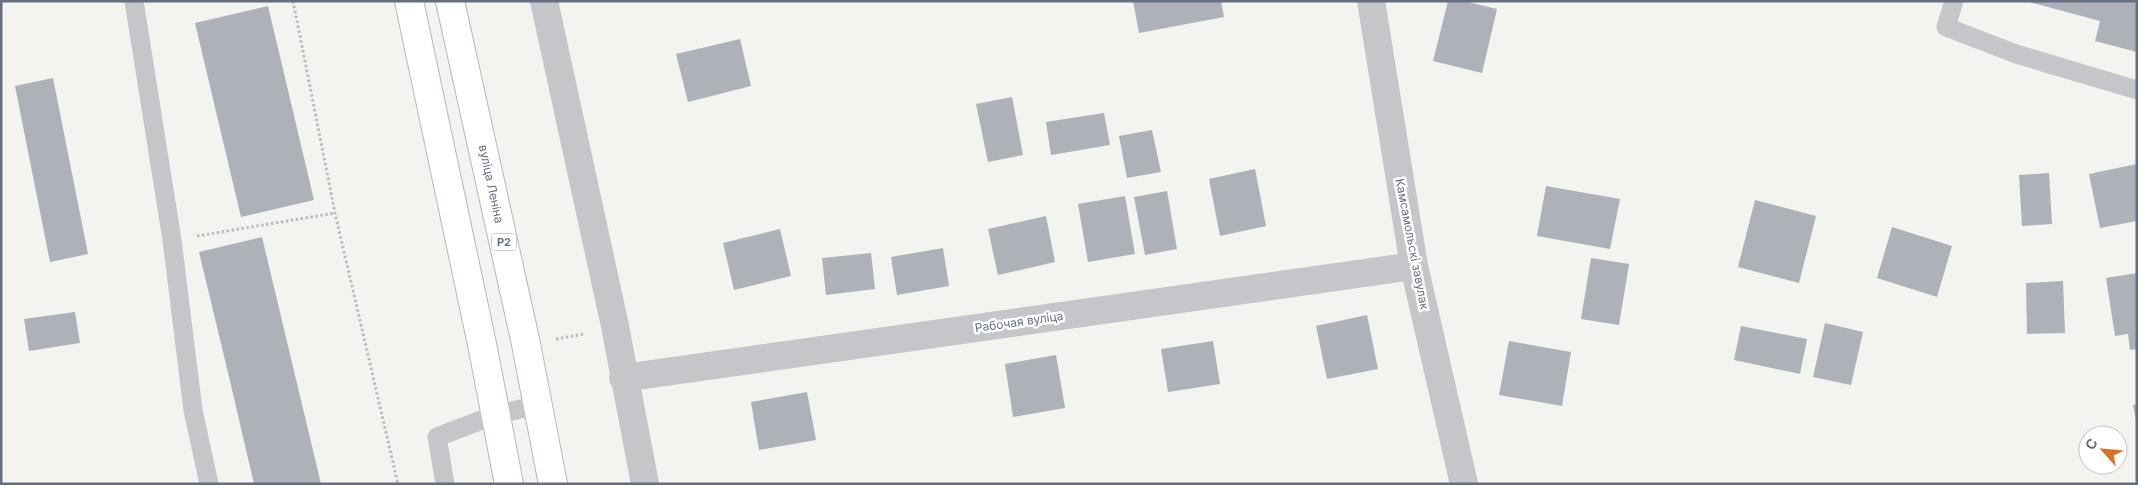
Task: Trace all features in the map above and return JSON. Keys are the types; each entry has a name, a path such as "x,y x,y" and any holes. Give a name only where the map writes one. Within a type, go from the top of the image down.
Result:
{"main road":[{"path":"409,1 510,484"},
{"name":"вуліца Леніна","path":"450,1 526,344 553,484"}],"street":[{"path":"544,1 615,326 623,378 646,484"},
{"name":"Камсамольскі завулак","path":"1371,1 1414,266 1464,484"},
{"name":"Рабочая вуліца","path":"623,378 1414,266"}],"lane":[{"path":"134,1 172,240 193,410 209,484"},
{"path":"1954,1 1946,27 2016,54 2137,90"},
{"path":"445,484 436,437 495,415 537,405"}],"path":[{"path":"293,1 335,213 398,484"},
{"path":"172,240 335,213"}],"building":[{"path":"1133,1 1221,1 1224,17 1139,33"},
{"path":"1448,1 1464,1 1497,9 1482,73 1433,61"},
{"path":"2025,1 2137,1 2137,52 2095,41 2100,21"},
{"path":"268,6 314,200 241,217 195,23"},
{"path":"740,39 751,86 688,102 676,54"},
{"path":"53,78 88,254 50,262 15,86"},
{"path":"1012,97 1023,155 988,162 976,104"},
{"path":"1104,113 1110,145 1051,155 1046,122"},
{"path":"1152,130 1161,172 1127,178 1119,136"},
{"path":"2137,164 2137,221 2100,228 2089,174"},
{"path":"1255,169 1266,226 1220,236 1209,179"},
{"path":"2049,173 2052,224 2022,226 2019,175"},
{"path":"1546,186 1620,199 1610,249 1537,236"},
{"path":"1167,191 1177,249 1145,255 1134,197"},
{"path":"1125,196 1135,254 1088,262 1078,204"},
{"path":"1755,200 1816,216 1799,283 1738,267"},
{"path":"1046,216 1055,262 998,275 988,229"},
{"path":"1892,227 1952,246 1937,297 1877,278"},
{"path":"780,229 791,276 734,290 723,243"},
{"path":"262,237 321,484 254,484 199,252"},
{"path":"943,248 949,286 897,295 891,257"},
{"path":"871,253 875,289 826,295 822,258"},
{"path":"1591,258 1629,264 1619,325 1581,319"},
{"path":"2137,273 2137,349 2130,350 2128,334 2115,336 2106,278"},
{"path":"2063,281 2065,333 2027,334 2026,283"},
{"path":"75,312 80,343 29,351 24,319"},
{"path":"1367,315 1378,369 1327,379 1316,326"},
{"path":"1825,323 1863,332 1851,385 1813,377"},
{"path":"1741,326 1807,339 1800,374 1734,360"},
{"path":"1213,341 1220,384 1168,392 1161,349"},
{"path":"1509,341 1571,352 1562,406 1499,395"},
{"path":"1056,355 1065,408 1013,417 1005,364"},
{"path":"807,392 816,440 759,450 751,402"},
{"path":"2137,404 2137,420 2136,420 2133,405"}]}
